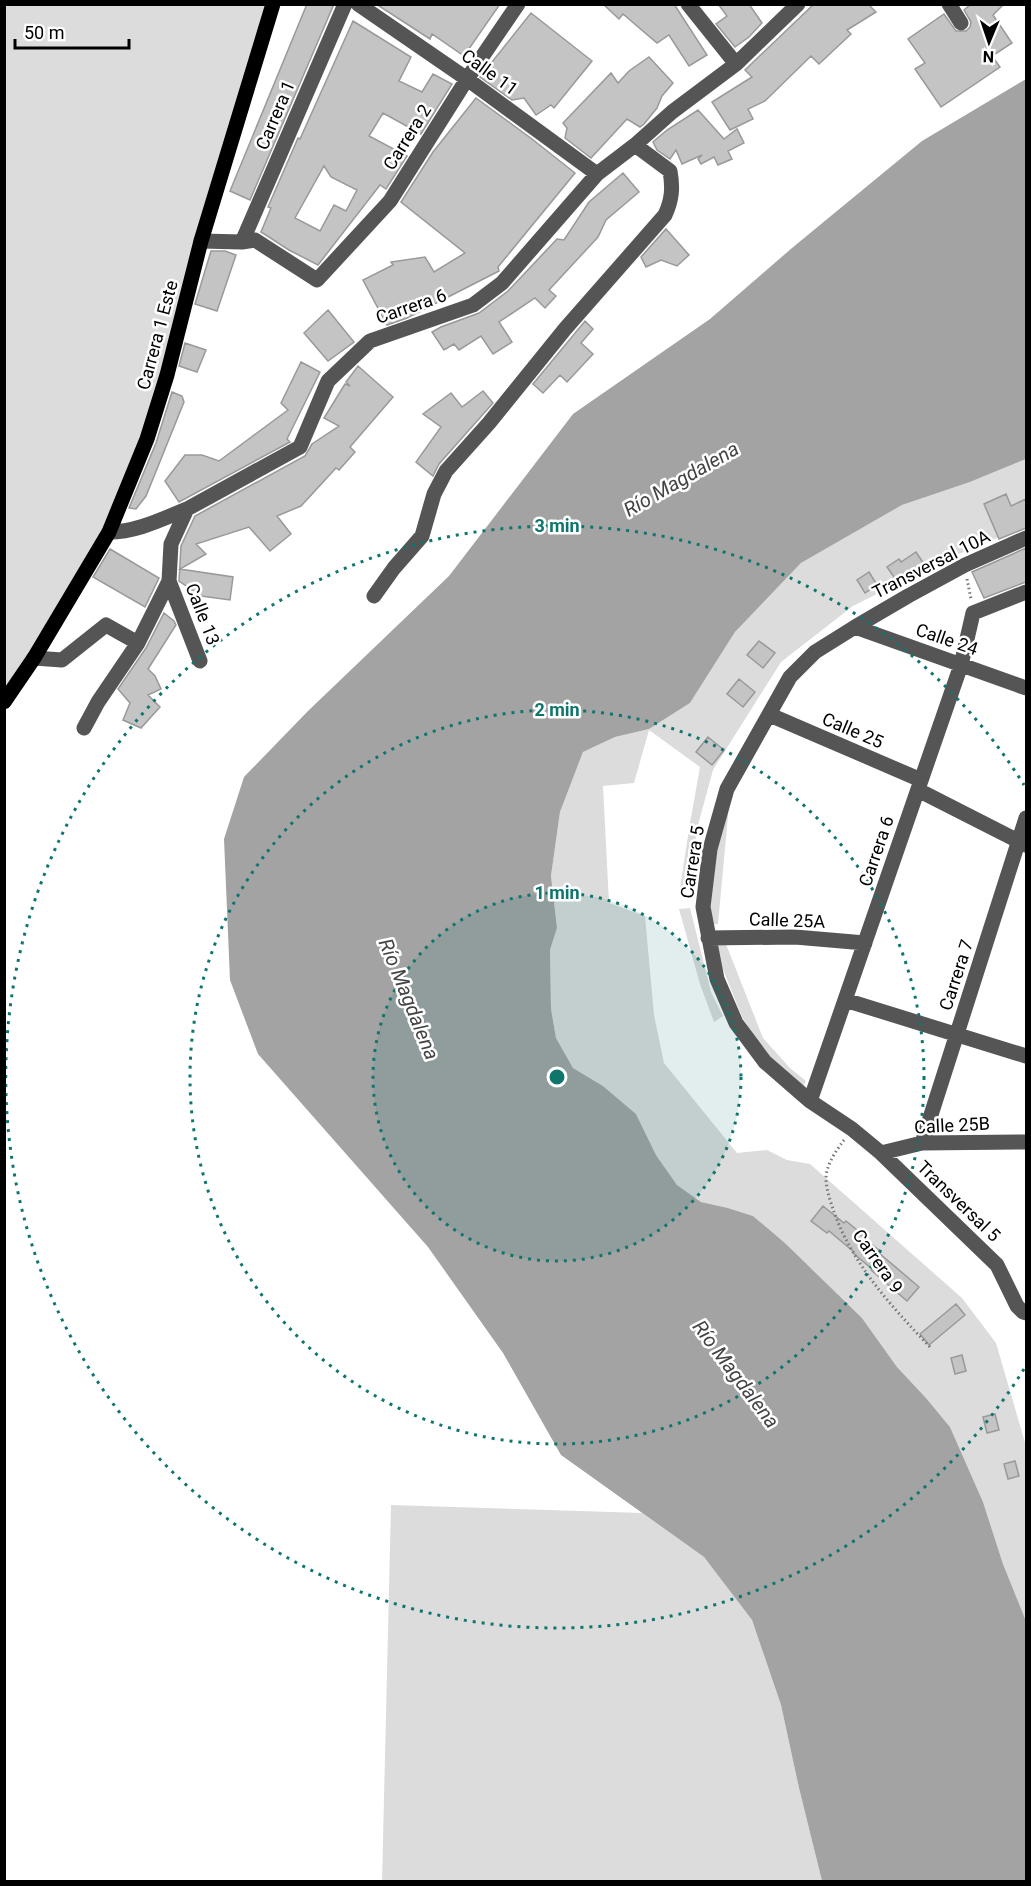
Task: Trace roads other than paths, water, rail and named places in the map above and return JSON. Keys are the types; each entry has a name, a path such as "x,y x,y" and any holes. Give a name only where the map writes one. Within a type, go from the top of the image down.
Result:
{"main road":[{"name":"Carrera 1 Este","path":"4,702 34,658 109,532 147,439 167,375 201,242 273,4"}],"street":[{"name":"Carrera 1","path":"242,242 345,4"},
{"name":"Calle 11","path":"358,4 467,79 597,174"},
{"name":"Carrera 2","path":"242,242 255,240 317,280 390,201 467,79 518,4"},
{"path":"688,4 736,64"},
{"name":"Carrera 6","path":"109,532 142,527 187,509 300,447 328,381 370,341 473,305 502,283 597,174 672,112 736,64 798,4"},
{"path":"949,4 961,23"},
{"path":"374,596 394,568 422,536 434,494 446,471 489,423 565,329 665,215 671,201 673,186 670,171 634,145"},
{"path":"201,242 242,242"},
{"path":"84,728 98,702 138,643 169,581 171,543 187,509"},
{"name":"Transversal 10A","path":"855,627 965,565 1026,538"},
{"name":"Calle 13","path":"169,581 200,661"},
{"name":"Carrera 6","path":"810,1101 961,664 973,613 1026,592"},
{"path":"34,658 62,660 106,624 138,643"},
{"name":"Calle 24","path":"855,627 1026,688"},
{"name":"Carrera 5","path":"855,627 815,652 790,677 727,789 710,849 703,907 717,980 736,1023 765,1062 810,1101 852,1129 881,1153"},
{"name":"Calle 25","path":"770,716 919,785 1023,844"},
{"name":"Carrera 7","path":"922,1143 1023,844 1026,818"},
{"name":"Calle 25A","path":"708,938 795,938 865,943"},
{"path":"845,1000 1026,1056"},
{"name":"Calle 25B","path":"881,1153 922,1143 1026,1142"},
{"name":"Transversal 5","path":"881,1153 997,1265 1017,1305 1025,1313"}],"water":[{"name":"Río Magdalena","path":"1026,79 1026,459 970,482 902,505 801,563 735,632 690,703 649,729 615,737 583,752 560,812 551,876 557,928 550,950 551,1009 556,1038 573,1068 603,1086 636,1114 656,1155 677,1185 701,1202 753,1216 785,1243 862,1318 897,1367 950,1427 983,1502 1003,1564 1026,1621 1026,1881 822,1881 781,1705 752,1620 704,1557 561,1455 503,1353 428,1247 258,1054 230,980 224,839 244,777 308,711 449,576 573,414 710,319 922,141"}]}
